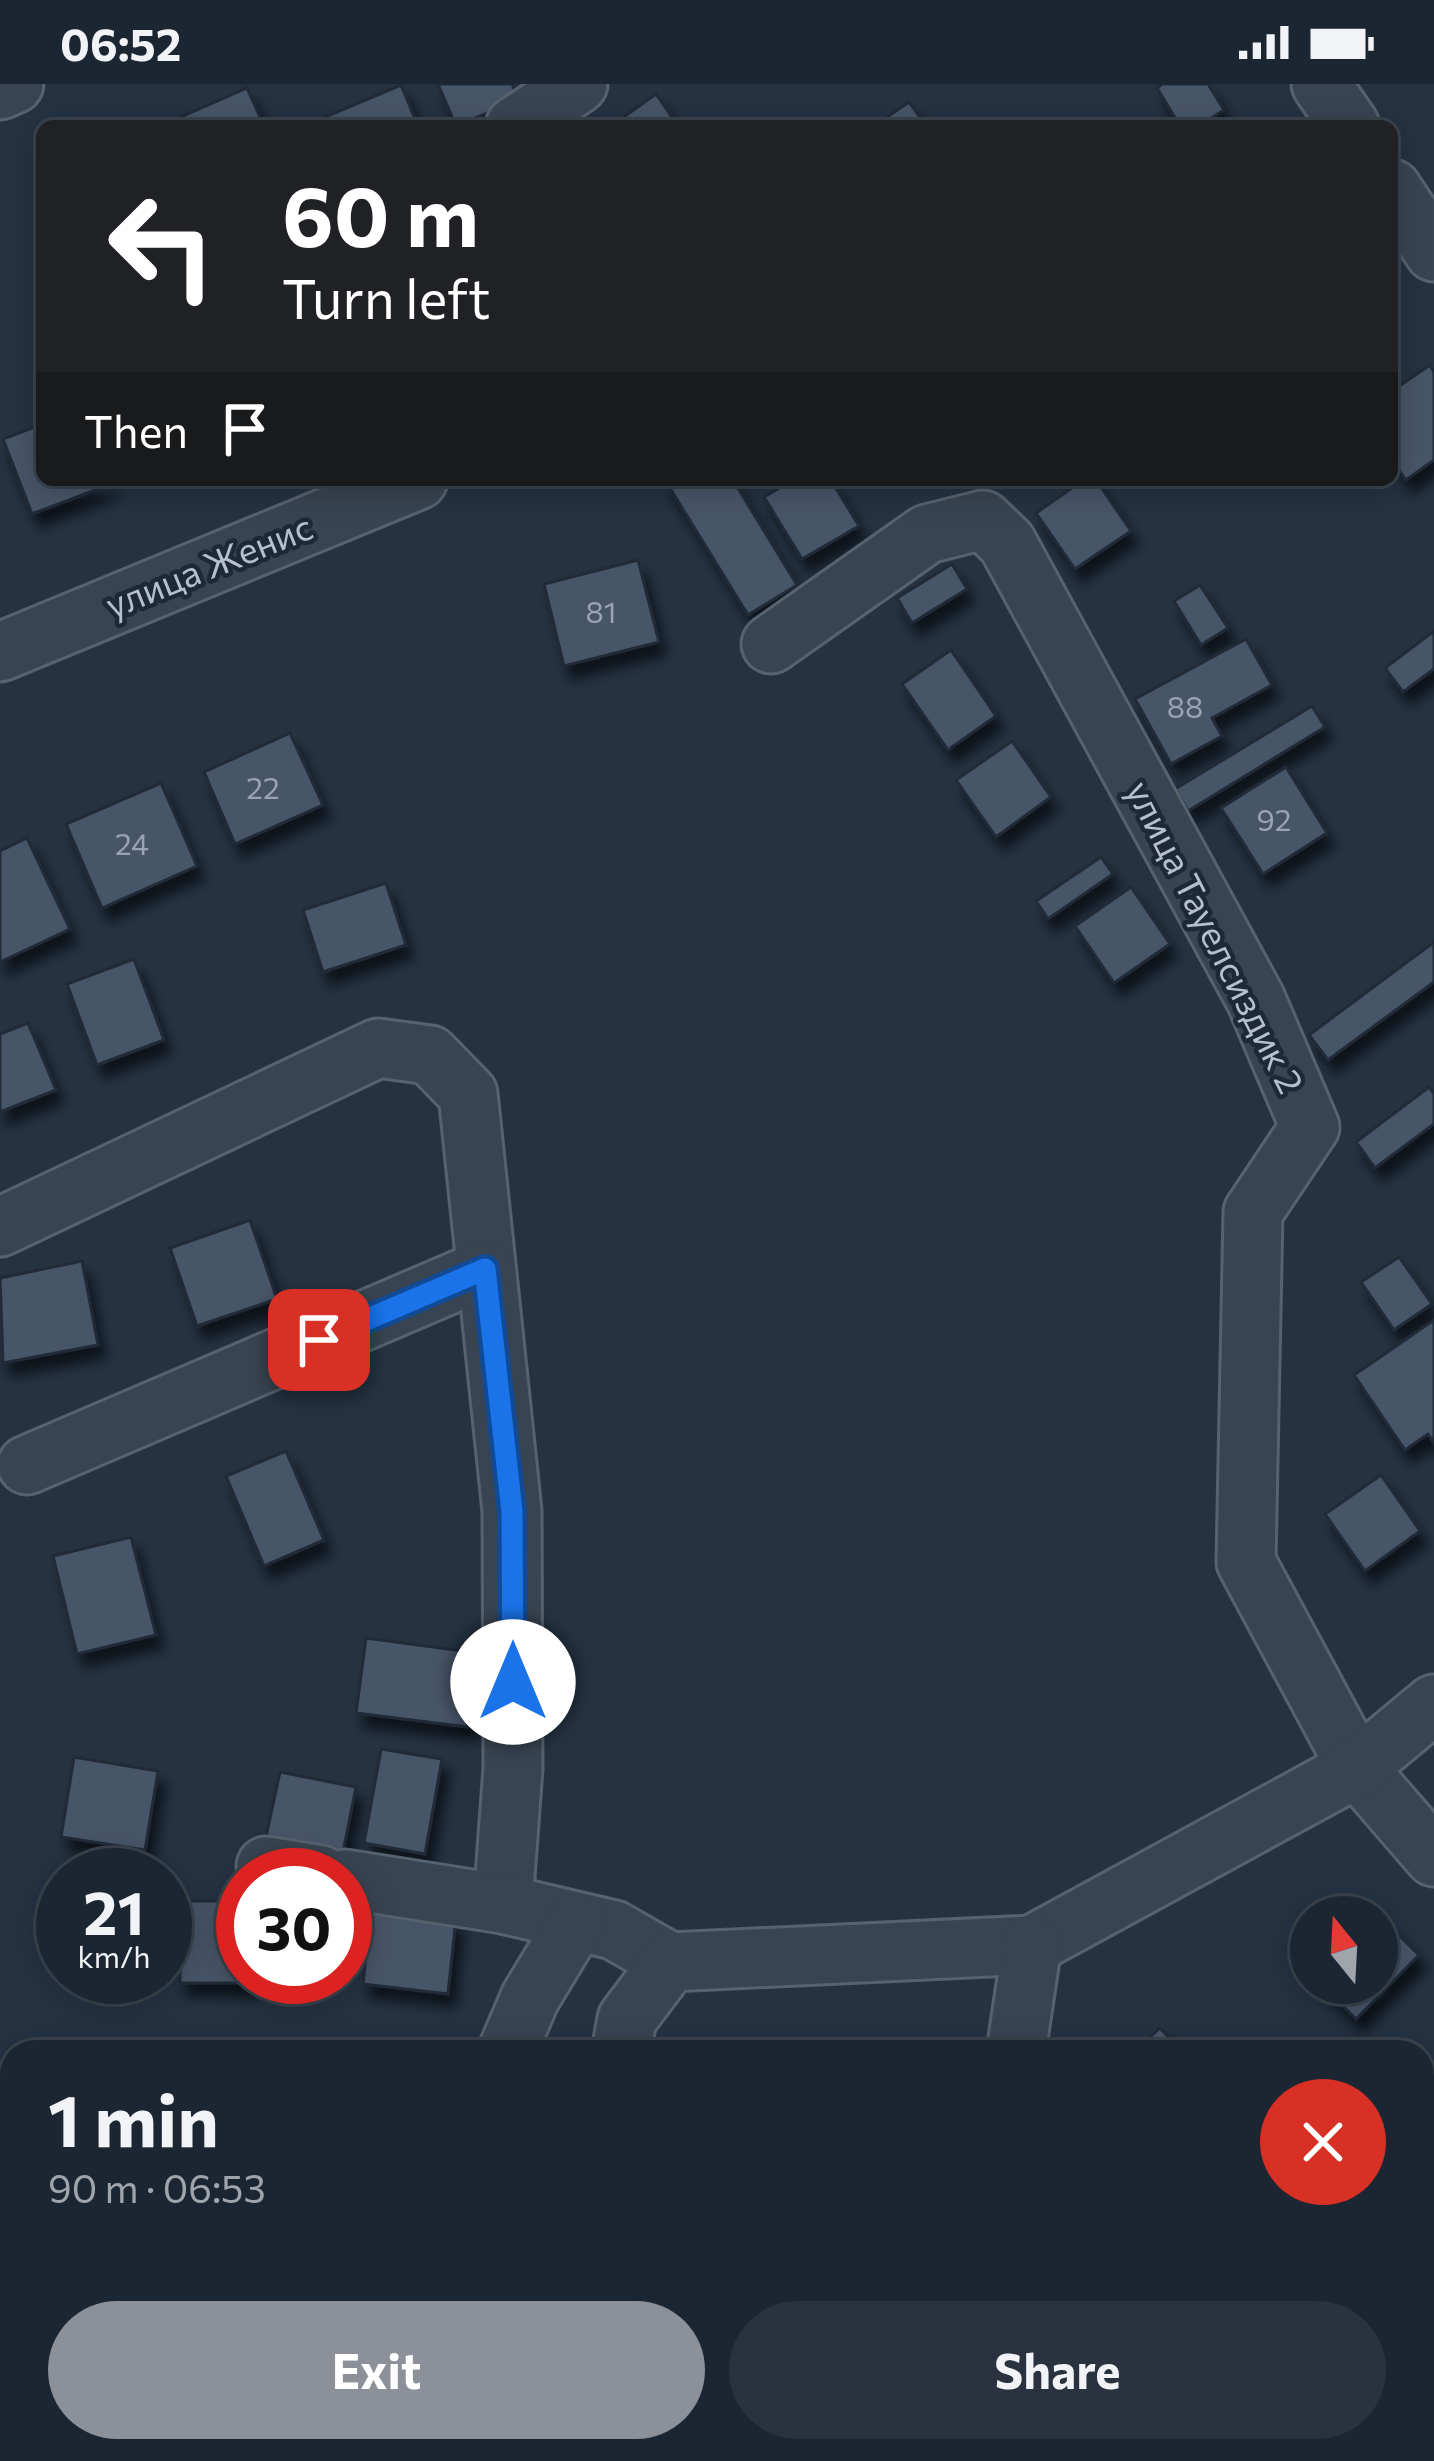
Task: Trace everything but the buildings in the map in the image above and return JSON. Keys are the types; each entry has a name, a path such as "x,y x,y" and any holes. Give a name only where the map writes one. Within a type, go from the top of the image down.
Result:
{"street":[{"path":"0,90 14,84"},
{"path":"524,120 578,84"},
{"path":"1322,84 1346,120"},
{"path":"1398,198 1434,252"},
{"name":"улица Женис","path":"0,652 403,486"},
{"name":"улица Тауелсиздик 2","path":"771,644 927,534 983,520 1007,544 1256,1000 1310,1127 1253,1212 1246,1562 1358,1768 1434,1857"},
{"path":"0,1227 378,1048 430,1055 468,1094 512,1511 513,1768 503,1904"},
{"path":"27,1466 485,1269"},
{"path":"372,1883 503,1904 614,1930 670,1962 1032,1945 1358,1768 1434,1704"},
{"path":"513,2040 530,1998 576,1922"},
{"path":"1018,2040 1032,1945"},
{"path":"623,2040 626,2019 670,1962"}],"route":[{"path":"319,1340 485,1269 512,1511 513,1682"}]}
